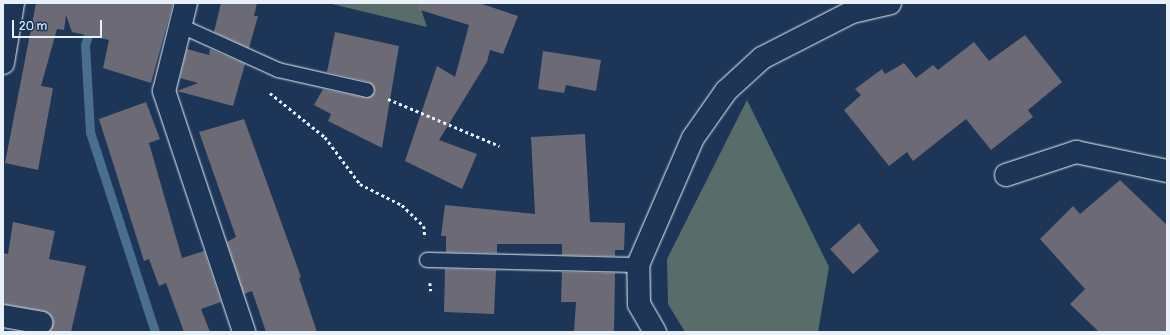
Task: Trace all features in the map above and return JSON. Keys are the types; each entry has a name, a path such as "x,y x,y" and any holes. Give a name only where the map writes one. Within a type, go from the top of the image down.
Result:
{"street":[{"path":"3,63 13,3"},
{"path":"186,3 164,91 244,332"},
{"path":"655,332 639,304 638,266 693,138 726,91 769,54 852,12 890,3"},
{"path":"1006,175 1076,152 1167,170"},
{"path":"3,316 41,323"}],"lane":[{"path":"181,26 278,70 367,90"},
{"path":"427,260 638,266"}],"path":[{"path":"278,70 270,93 325,137 360,184 402,205 424,226 431,291"},
{"path":"367,90 500,146"}],"green space":[{"path":"419,3 427,27 332,4"},
{"path":"747,100 829,267 818,332 685,332 668,304 667,259"}],"building":[{"path":"36,3 173,3 151,83 103,68 109,40 72,32 66,15 64,30 57,29 41,86 53,88 38,170 5,163"},
{"path":"221,3 257,3 254,16 258,16 249,48 214,32"},
{"path":"418,3 479,3 518,16 503,54 490,50 487,62 439,140 477,154 462,189 405,161 437,66 455,77 469,25 417,9"},
{"path":"335,32 399,46 382,148 328,121 331,114 314,105 323,89 366,98 375,92 369,82 327,72"},
{"path":"1025,35 1062,82 1028,110 1033,117 991,150 966,119 913,161 907,152 889,166 844,110 861,95 855,89 882,69 885,74 904,63 916,78 933,65 938,70 974,42 989,61"},
{"path":"187,49 209,55 210,49 245,64 233,106 177,91 198,83 180,78"},
{"path":"543,51 601,60 596,91 566,85 564,93 538,89"},
{"path":"146,102 160,139 149,143 182,258 204,251 221,302 201,309 210,332 184,332 166,283 159,286 149,259 144,261 99,119"},
{"path":"244,119 301,277 299,278 317,332 266,332 252,291 244,294 227,242 236,237 199,132"},
{"path":"585,134 590,222 625,223 624,250 615,250 615,256 562,255 562,244 497,244 497,253 446,252 446,236 441,236 445,205 535,214 531,137"},
{"path":"1120,180 1167,225 1167,332 1099,332 1070,304 1085,289 1040,239 1073,206 1080,214"},
{"path":"13,222 55,231 49,259 86,266 71,332 49,332 53,319 44,311 3,304 3,253 8,254"},
{"path":"859,223 879,251 853,274 830,249"},
{"path":"445,269 496,270 494,314 444,312"},
{"path":"562,272 615,273 614,332 574,332 576,302 561,302"}],"waterway":[{"path":"98,3 85,45 90,132 155,332"}]}
